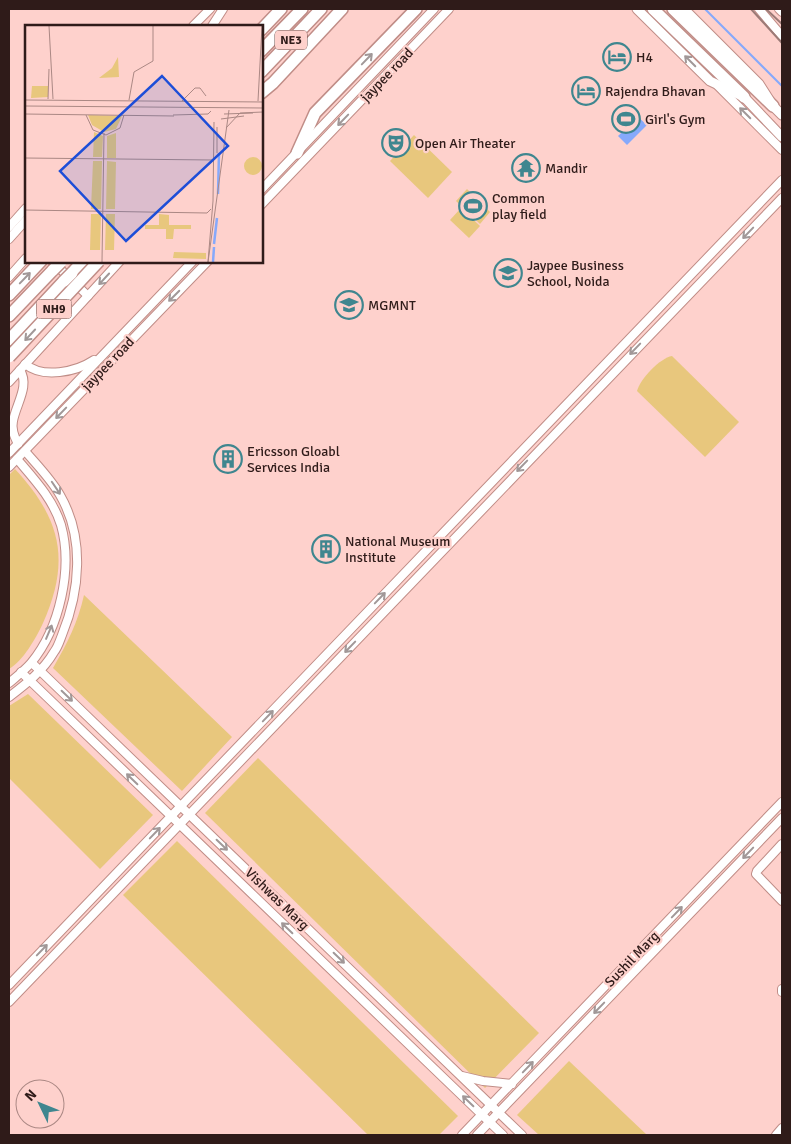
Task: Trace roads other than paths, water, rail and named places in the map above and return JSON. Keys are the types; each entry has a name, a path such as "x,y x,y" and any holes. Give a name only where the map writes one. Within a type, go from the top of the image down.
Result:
{"highway":[{"path":"262,28 270,9"},
{"path":"262,28 281,9"},
{"name":"NE3","path":"262,50 302,9"},
{"name":"NE3","path":"262,71 320,9"},
{"path":"262,92 273,83 342,9"},
{"path":"297,153 315,113 416,9"},
{"path":"654,9 744,97"},
{"path":"673,9 773,106"},
{"path":"9,294 40,262"},
{"path":"9,340 82,262"},
{"name":"NH9","path":"9,357 98,262"},
{"path":"9,316 57,264"}],"main road":[{"path":"637,9 710,81 744,97 782,137"},
{"path":"684,9 759,84 773,106 782,115"}],"street":[{"path":"194,25 210,9"},
{"path":"213,25 220,17 223,9"},
{"path":"262,189 434,9"},
{"name":"jaypee road","path":"262,204 449,9"},
{"path":"758,9 782,36"},
{"path":"779,9 782,12"},
{"path":"410,35 418,43"},
{"path":"262,99 273,83"},
{"path":"714,83 782,150"},
{"path":"277,174 284,180"},
{"path":"9,985 782,180"},
{"path":"9,1002 782,198"},
{"path":"9,227 25,209"},
{"path":"9,239 25,221"},
{"path":"9,277 25,259"},
{"path":"9,382 119,262"},
{"path":"9,453 192,262"},
{"name":"jaypee road","path":"9,467 207,262"},
{"path":"57,264 88,296"},
{"path":"22,367 39,372 56,372 85,366 105,353"},
{"path":"18,444 12,432 12,421 24,382 22,367"},
{"path":"9,697 30,681 55,652 71,612 77,574 77,546 71,518 61,496 47,476 24,451"},
{"path":"9,683 32,662 47,638 60,605 65,574 65,550 61,525 41,486 17,459"},
{"name":"Vishwas Marg","path":"32,662 522,1135"},
{"name":"Vishwas Marg","path":"21,672 503,1135"},
{"name":"Sushil Marg","path":"462,1135 782,802"},
{"name":"Sushil Marg","path":"477,1135 782,818"},
{"path":"782,844 757,870 756,874 782,901"},
{"path":"460,1075 484,1081 512,1084"},
{"path":"776,1135 782,1128"}],"water":[{"path":"638,117 647,125 627,145 618,136"}],"waterway":[{"path":"705,9 782,86"}],"railway":[{"path":"751,9 782,43"},
{"path":"766,9 782,24"}],"place":[{"name":"H4","path":"617,57"},
{"name":"Rajendra Bhavan","path":"586,91"},
{"name":"Girl's Gym","path":"626,119"},
{"name":"Open Air Theater","path":"396,143"},
{"name":"Mandir","path":"526,168"},
{"name":"Common play field","path":"473,206"},
{"name":"Jaypee Business School, Noida","path":"508,273"},
{"name":"MGMNT","path":"349,305"},
{"name":"Ericsson Gloabl Services India","path":"228,459"},
{"name":"National Museum Institute","path":"326,549"}]}
